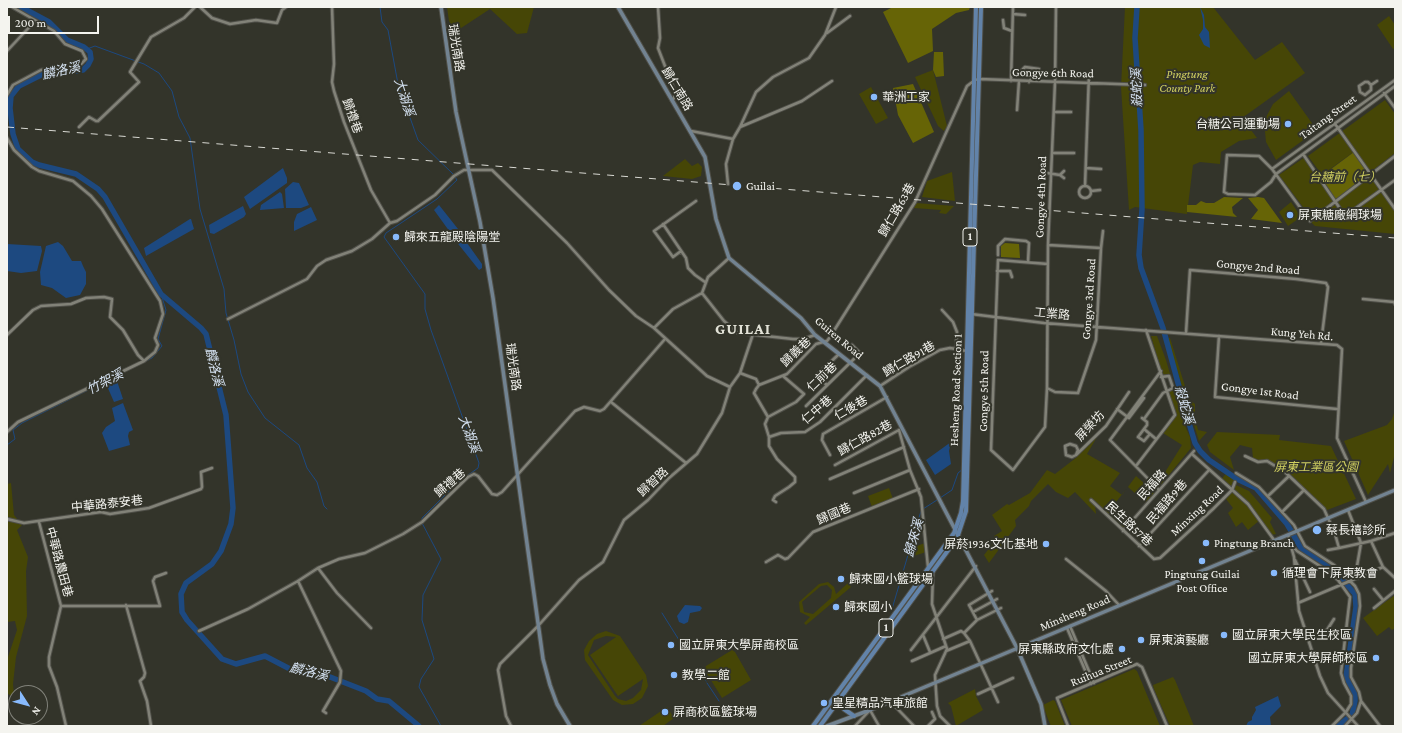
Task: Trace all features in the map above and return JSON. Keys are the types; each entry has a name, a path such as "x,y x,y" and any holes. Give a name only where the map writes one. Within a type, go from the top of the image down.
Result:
{"main road":[{"name":"Hesheng Road Section 1","path":"976,7 977,80"},
{"name":"Hesheng Road Section 1","path":"820,726 933,571 958,534 966,511 970,314 977,80 981,7"},
{"name":"Hesheng Road Section 1","path":"814,726 928,568 955,528 962,501 966,468"},
{"path":"841,698 844,709 854,716"}],"street":[{"path":"7,95 13,86 41,70 80,65 86,59 82,51 65,44 54,31 12,7"},
{"path":"78,127 89,117 96,121 98,120 139,82 130,72 151,37 184,18 194,7"},
{"path":"200,7 212,18 230,24 256,20 277,23 282,10 286,7"},
{"name":"歸禮巷","path":"332,7 334,64 332,82 334,91 344,122 371,190 390,223"},
{"name":"瑞光南路","path":"441,7 456,112 480,222 493,298 543,659 550,685 570,726"},
{"name":"歸仁南路","path":"618,7 705,157 716,219 729,258"},
{"path":"658,7 660,38 658,48 675,92 675,96 672,101"},
{"path":"728,184 726,164 732,139 740,127 756,92 773,77 809,58 825,35 832,21 836,7"},
{"path":"1011,81 1013,7"},
{"name":"Gongye 4th Road","path":"1047,388 1048,245 1054,112 1056,7"},
{"path":"1013,14 1025,15"},
{"path":"825,35 850,16"},
{"path":"1003,20 1004,28 1012,31"},
{"path":"7,51 36,21"},
{"path":"1025,72 1023,70 1024,67 1038,68 1039,70 1029,82"},
{"path":"1019,70 1025,72 1042,73"},
{"path":"1085,186 1089,74"},
{"name":"Gongye 6th Road","path":"977,80 1145,85"},
{"name":"歸仁路63巷","path":"824,341 830,337 913,205 967,86 977,80"},
{"name":"Taitang Street","path":"1395,80 1334,122 1272,169 1259,156 1227,156 1224,192 1228,194 1255,195 1271,182 1276,174 1337,127 1395,86"},
{"path":"740,127 802,101 832,81"},
{"path":"1017,110 1019,81"},
{"path":"1371,85 1368,82 1365,82 1359,86 1360,92 1365,95 1371,90 1371,85 1377,81"},
{"path":"1384,93 1395,108"},
{"path":"1054,112 1071,112"},
{"path":"1334,122 1395,209"},
{"path":"691,131 732,139"},
{"path":"7,138 14,150 32,167 73,182 91,196 102,209 160,302 163,314 155,338 158,345 155,352 144,361 18,422 7,432"},
{"path":"1052,153 1074,153"},
{"path":"1303,154 1345,216 1395,180"},
{"path":"1272,169 1310,221 1395,156"},
{"path":"1086,168 1101,169"},
{"path":"228,319 308,279 318,266 326,260 352,251 372,239 390,223 406,215 435,195 454,176 468,169 492,170 499,175 509,188 567,244 609,290 636,316 654,328 707,376 730,387"},
{"path":"1060,175 1064,171"},
{"path":"1047,173 1051,175 1060,175 1064,178"},
{"path":"1085,186 1091,191 1100,190"},
{"path":"1085,186 1080,189 1082,197 1089,196 1091,191"},
{"path":"681,251 673,257 654,231 696,201"},
{"path":"663,224 686,258 688,268 705,282"},
{"path":"1101,248 1103,231"},
{"path":"998,255 998,246 1005,239 1026,241 1029,243 1028,262"},
{"name":"Gongye 3rd Road","path":"1047,388 1055,392 1078,393 1096,340 1098,326 1101,248 1048,245"},
{"path":"654,328 673,309 702,293 705,282 729,258"},
{"name":"Guiren Road","path":"729,258 796,313 824,341 868,375 880,386 888,397 958,534 1000,608 1041,704 1045,726"},
{"path":"1012,277 1010,271 997,271 998,260 1048,264"},
{"name":"Gongye 2nd Road","path":"1186,333 1190,270 1324,282 1328,287 1321,343"},
{"name":"Gongye 5th Road","path":"997,271 991,450 1013,470 1045,427 1047,388"},
{"name":"歸義巷","path":"702,293 734,331 793,339 803,339 816,334"},
{"path":"7,335 33,310 41,306 71,304 86,298 104,297 112,299 110,317 123,330 138,355 144,361"},
{"path":"1363,299 1394,302 1395,304"},
{"path":"942,310 953,322 957,332 956,348"},
{"name":"工業路","path":"970,314 1047,323 1172,332"},
{"path":"1136,466 1175,415 1161,378 1146,330"},
{"name":"Kung Yeh Rd.","path":"1172,332 1321,343 1337,345 1342,349 1337,409 1337,438 1366,502"},
{"name":"歸智路","path":"511,726 506,716 498,670 503,659 538,626 579,580 603,562 624,520 648,500 697,454 722,414 730,387 740,373 753,334"},
{"name":"Gongye 1st Road","path":"1219,336 1215,397 1337,409"},
{"name":"歸禮巷","path":"199,631 248,609 318,568 339,559 365,553 403,534 422,522 468,477 474,474 478,476 492,494 497,495 518,475 575,411 584,407 602,410 611,402 665,339"},
{"name":"歸義巷","path":"759,385 783,376 816,344 824,341"},
{"name":"仁前巷","path":"806,406 860,353 852,345"},
{"name":"歸仁路91巷","path":"880,386 934,353 944,349 956,348 969,351"},
{"path":"827,386 816,376 840,354"},
{"path":"1160,372 1110,440 1160,490"},
{"path":"740,373 756,379 759,385 754,393 768,416"},
{"name":"仁中巷","path":"769,437 781,433 805,432 820,422 868,375"},
{"path":"776,502 773,500 775,496 789,487 794,482 795,477 777,459 769,446 769,437 765,424 768,416 796,402 804,394 783,376"},
{"path":"1150,434 1145,440 1142,441 1138,436 1147,423 1143,419 1166,391 1173,388 1170,379 1167,376 1161,378"},
{"name":"屏榮坊","path":"1076,454 1078,450 1076,446 1070,444 1065,446 1066,455 1072,457 1076,454 1106,426 1129,392"},
{"name":"仁後巷","path":"830,455 822,440 823,434 888,397"},
{"path":"1127,416 1129,418 1144,398"},
{"path":"611,402 686,463"},
{"name":"屏榮坊","path":"1117,409 1127,416"},
{"name":"歸仁路82巷","path":"835,465 903,428"},
{"path":"1144,429 1156,439"},
{"path":"899,430 910,470 919,489 923,508 928,568 933,571 932,604 942,639 946,646 946,651 937,670 935,683 938,712 950,726"},
{"path":"830,480 904,447"},
{"name":"民福路","path":"1123,531 1194,451"},
{"path":"1192,454 1232,490"},
{"path":"1245,456 1258,462 1267,461 1289,476 1324,509 1338,548"},
{"name":"中華路泰安巷","path":"7,519 24,523 39,522 101,512 110,514 149,508 201,489 201,472 212,468"},
{"path":"854,493 910,470"},
{"name":"民福路9巷","path":"1139,546 1209,470"},
{"path":"1236,473 1259,487 1294,525 1305,546 1334,565 1351,582 1359,594 1360,606 1351,677 1359,692 1361,701 1380,726"},
{"path":"1268,496 1289,476"},
{"name":"Minxing Road","path":"1174,545 1232,490 1235,482"},
{"name":"歸國巷","path":"766,562 778,555 786,559 788,558 814,532 919,489"},
{"name":"Minxing Road","path":"1232,490 1248,504 1274,540"},
{"path":"1282,512 1304,490"},
{"path":"1297,531 1395,490"},
{"name":"民生路57巷","path":"1091,500 1154,559 1160,558 1174,545"},
{"path":"1348,510 1361,544 1356,572 1359,578"},
{"name":"中華路農田巷","path":"39,522 61,606 49,657 49,666 57,686 66,726"},
{"name":"Minsheng Road","path":"826,726 870,710 1297,531"},
{"path":"1328,550 1361,544 1395,533"},
{"path":"1288,535 1294,557 1310,592"},
{"path":"1371,541 1383,567 1395,578"},
{"path":"1290,543 1297,551 1323,568 1343,585 1349,594 1350,602 1342,673 1344,683 1351,700 1346,712 1332,726"},
{"path":"1294,557 1298,603 1306,638 1320,676 1328,693 1353,718 1358,726"},
{"path":"1066,559 1106,591 1119,605"},
{"path":"911,650 976,566"},
{"path":"1298,603 1351,582 1383,567"},
{"path":"318,568 337,593 371,628"},
{"name":"中華路農田巷","path":"61,606 160,606 153,581 155,577 166,573"},
{"path":"298,581 341,671 340,682 323,710 326,713"},
{"path":"1374,589 1383,600"},
{"path":"1374,608 1395,591"},
{"path":"977,620 969,605 991,592"},
{"path":"973,612 995,600"},
{"path":"126,606 145,673 144,677 140,681 148,708 151,726"},
{"path":"964,633 977,620 1000,608"},
{"path":"1306,638 1327,630 1334,619"},
{"path":"1068,627 1093,684"},
{"path":"942,639 961,631 964,633 970,641 981,663 998,702"},
{"path":"922,635 930,652"},
{"path":"946,651 970,641"},
{"path":"912,661 946,646"},
{"name":"Ruihua Street","path":"1068,726 1057,698 1137,664 1140,665 1167,726"},
{"path":"978,694 1013,678"},
{"path":"890,701 914,726"},
{"path":"1345,726 1353,718 1361,701"},
{"path":"855,726 870,710 879,726"},
{"path":"928,726 935,719 932,712"}],"green space":[{"path":"447,7 534,7 527,33 517,34 490,9 455,32 449,21"},
{"path":"893,7 970,7 969,10 956,13 932,29 933,51 908,63 883,12"},
{"name":"Pingtung County Park","path":"1125,7 1213,7 1255,60 1282,42 1305,73 1242,118 1257,138 1239,141 1221,152 1220,164 1200,162 1193,165 1187,214 1135,207 1129,210 1121,87"},
{"path":"1389,16 1395,25 1395,48 1393,49 1377,25"},
{"path":"934,52 943,52 944,76 936,77 933,70"},
{"path":"933,70 947,126 944,131 938,126 915,77"},
{"path":"913,84 934,132 913,143 898,115 893,88"},
{"path":"871,87 888,118 876,124 859,94"},
{"name":"台糖公司運動場","path":"1289,91 1314,126 1313,133 1276,160 1266,142 1264,121 1273,104"},
{"path":"1385,100 1395,114 1395,153 1369,173 1355,151 1322,175 1308,156"},
{"name":"台糖前（七）","path":"1354,152 1370,175 1335,201 1319,178"},
{"path":"1305,157 1335,201 1370,175 1395,209 1395,234 1315,226 1310,221 1309,215 1279,175"},
{"path":"685,159 692,166 698,163 702,167 701,176 692,179 663,176"},
{"path":"952,172 955,201 922,197 927,181"},
{"path":"1224,197 1243,198 1232,207 1233,213 1237,217 1187,212 1187,205 1196,205 1201,201 1206,203 1214,203"},
{"path":"1248,198 1264,198 1282,223 1251,219 1258,210"},
{"name":"屏東糖廠網球場","path":"1291,202 1301,217 1288,226 1279,212"},
{"path":"916,203 954,206 946,214 939,213 941,210 914,208"},
{"path":"1005,243 1019,244 1020,258 1001,257 1001,246"},
{"path":"1151,336 1157,336 1166,360 1190,437 1191,448 1159,487 1157,485 1182,445 1163,433 1176,416 1168,390 1173,388 1169,376 1163,377"},
{"path":"1167,338 1170,338 1189,399 1195,404 1195,418 1198,430 1207,432 1199,441"},
{"name":"屏東工業區公園","path":"1395,410 1395,453 1390,473 1388,464 1368,495 1344,441 1387,425 1392,419"},
{"path":"1100,432 1087,454 1120,473 1110,486 1122,495 1112,507 1130,524 1123,531 1095,505 1096,514 1075,492 1068,498 1056,492 1048,484 1015,520 1016,526 989,563 984,555 994,542 994,536 1002,531 992,515 1007,504 1009,505 1030,493 1047,470 1055,474 1077,457 1076,455"},
{"name":"屏東工業區公園","path":"1217,432 1280,435 1279,440 1331,446 1356,499 1327,510 1287,471 1270,461 1253,458 1252,448 1240,445 1230,457 1234,470 1210,452 1207,445"},
{"path":"1227,472 1236,477 1236,485 1249,491 1272,518 1270,522 1276,534 1271,535 1260,520 1248,530 1242,522 1236,527 1228,513 1233,508 1226,499 1233,491 1221,480"},
{"path":"1136,476 1156,494 1147,504 1128,487"},
{"path":"11,483 14,515 22,525 17,530 28,557 26,571 27,616 16,657 13,685 8,685 8,694 7,660 17,630 15,621 7,622 7,484"},
{"path":"889,488 893,499 872,507 868,496"},
{"path":"924,524 924,532 916,534 914,547 925,543 926,552 908,558 918,526"},
{"path":"828,582 834,587 836,594 848,583 851,587 806,625 804,623 810,617 800,612 799,602 819,584","holes":["827,585 832,590 831,598 813,614 804,612 802,602 821,586"]},
{"path":"1395,595 1395,628 1392,630 1389,627 1377,636 1363,618"},
{"path":"606,631 620,636 646,675 648,686 642,698 633,704 622,705 613,700 585,660 584,650 589,641 597,634","holes":["606,636 616,637 590,655 618,696 643,679 641,690 633,698 626,701 618,699 615,696 588,655 594,640"]},
{"path":"732,650 735,652 751,680 722,698 704,669 706,666"},
{"path":"1134,669 1137,671 1160,726 1072,726 1061,700"},
{"path":"1173,677 1194,726 1170,726 1154,689 1153,685"},
{"path":"975,689 976,696 983,710 956,726 951,706 948,703"},
{"path":"1053,700 1055,701 1065,726 1051,726 1043,705"},
{"name":"屏商校區籃球場","path":"667,707 674,718 663,726 639,726"}],"water":[{"path":"1200,7 1204,15 1205,27 1209,32 1210,48 1204,45 1199,35 1203,29 1203,20"},
{"path":"283,168 287,178 287,183 250,209 244,197"},
{"path":"293,182 299,183 309,205 301,208 286,208 285,189"},
{"path":"280,192 282,194 284,208 260,210 261,205"},
{"path":"439,205 462,234 455,239 434,210"},
{"path":"243,206 246,214 244,217 214,234 210,233 209,225"},
{"path":"311,207 317,220 294,231 294,222 297,214"},
{"path":"190,219 194,229 146,256 144,248"},
{"path":"462,236 482,264 482,268 479,270 455,240"},
{"path":"58,242 63,246 72,261 81,261 86,272 86,284 80,295 66,298 52,288 41,285 40,272 46,246"},
{"path":"7,244 41,246 42,251 37,271 21,273 7,271"},
{"path":"117,381 123,399 114,402 107,386"},
{"path":"123,403 133,430 129,432 128,436 130,445 109,451 102,433 106,427 115,421 112,408"},
{"path":"951,442 949,451 951,464 935,475 926,460"},
{"path":"685,605 700,606 702,608 700,611 690,613 688,622 684,624 679,622 677,616"},
{"path":"1278,696 1281,706 1270,717 1271,726 1246,726 1248,722 1252,720 1256,710 1255,707"}],"waterway":[{"name":"麟洛溪","path":"21,7 49,22 67,40 84,47 90,52 91,59 83,70 41,75 19,86 11,96 10,108 13,134 18,149 32,162 76,174 98,189 105,197 161,294 206,334 226,415 233,508 231,524 221,551 212,564 186,583 181,594 182,612 187,620 222,659 236,664 265,656 290,669 312,676 325,675 366,691 377,699 389,701 419,726"},
{"name":"大湖溪","path":"380,7 382,22 388,30 398,84 418,140 453,174"},
{"name":"殺蛇溪","path":"1137,7 1135,38 1141,130 1142,209 1139,255 1141,268 1163,328 1195,443 1200,451 1209,460 1237,479 1256,488 1287,524 1301,548 1332,568 1355,594 1356,607 1346,677 1355,694 1355,701 1352,715 1338,726"},
{"path":"87,49 95,46 144,64 159,73 172,91 179,117 190,138 200,209 224,289 226,313 234,340 241,374 248,392 265,418 299,445 307,468 317,482 324,506 327,509"},
{"name":"大湖溪","path":"422,520 422,518 457,483 478,468 479,463 431,330 425,309 425,294 384,237 386,233 437,199 457,180 455,177"},
{"name":"竹架溪","path":"7,445 15,439 13,430 22,423 152,358 162,346 158,339 166,310 161,294"},
{"name":"歸來溪","path":"940,498 952,490 958,473 963,469"},
{"name":"歸來溪","path":"923,509 937,500"},
{"name":"歸來溪","path":"893,611 892,609 921,511"},
{"name":"大湖溪","path":"422,523 441,559 423,595 422,620 434,659 421,679 419,687 441,726"},
{"path":"662,613 679,640"},
{"path":"699,670 706,681"},
{"path":"707,683 719,701"}],"railway":[{"path":"7,127 1395,238"}],"place":[{"name":"華洲工家","path":"874,97"},
{"name":"台糖公司運動場","path":"1288,124"},
{"name":"Guilai","path":"737,186"},
{"name":"屏東糖廠網球場","path":"1290,215"},
{"name":"歸來五龍殿陰陽堂","path":"396,237"},
{"name":"蔡長禧診所","path":"1317,530"},
{"name":"Pingtung Branch","path":"1206,543"},
{"name":"屏菸1936文化基地","path":"1046,544"},
{"name":"Pingtung Guilai Post Office","path":"1202,561"},
{"name":"循理會下屏東教會","path":"1274,573"},
{"name":"歸來國小籃球場","path":"841,579"},
{"name":"歸來國小","path":"836,607"},
{"name":"國立屏東大學民生校區","path":"1224,635"},
{"name":"屏東演藝廳","path":"1141,640"},
{"name":"國立屏東大學屏商校區","path":"671,645"},
{"name":"屏東縣政府文化處","path":"1122,649"},
{"name":"國立屏東大學屏師校區","path":"1376,658"},
{"name":"教學二館","path":"674,675"},
{"name":"皇星精品汽車旅館","path":"824,703"},
{"name":"屏商校區籃球場","path":"665,712"}],"district":[{"name":"GUILAI","path":"743,329"}]}
